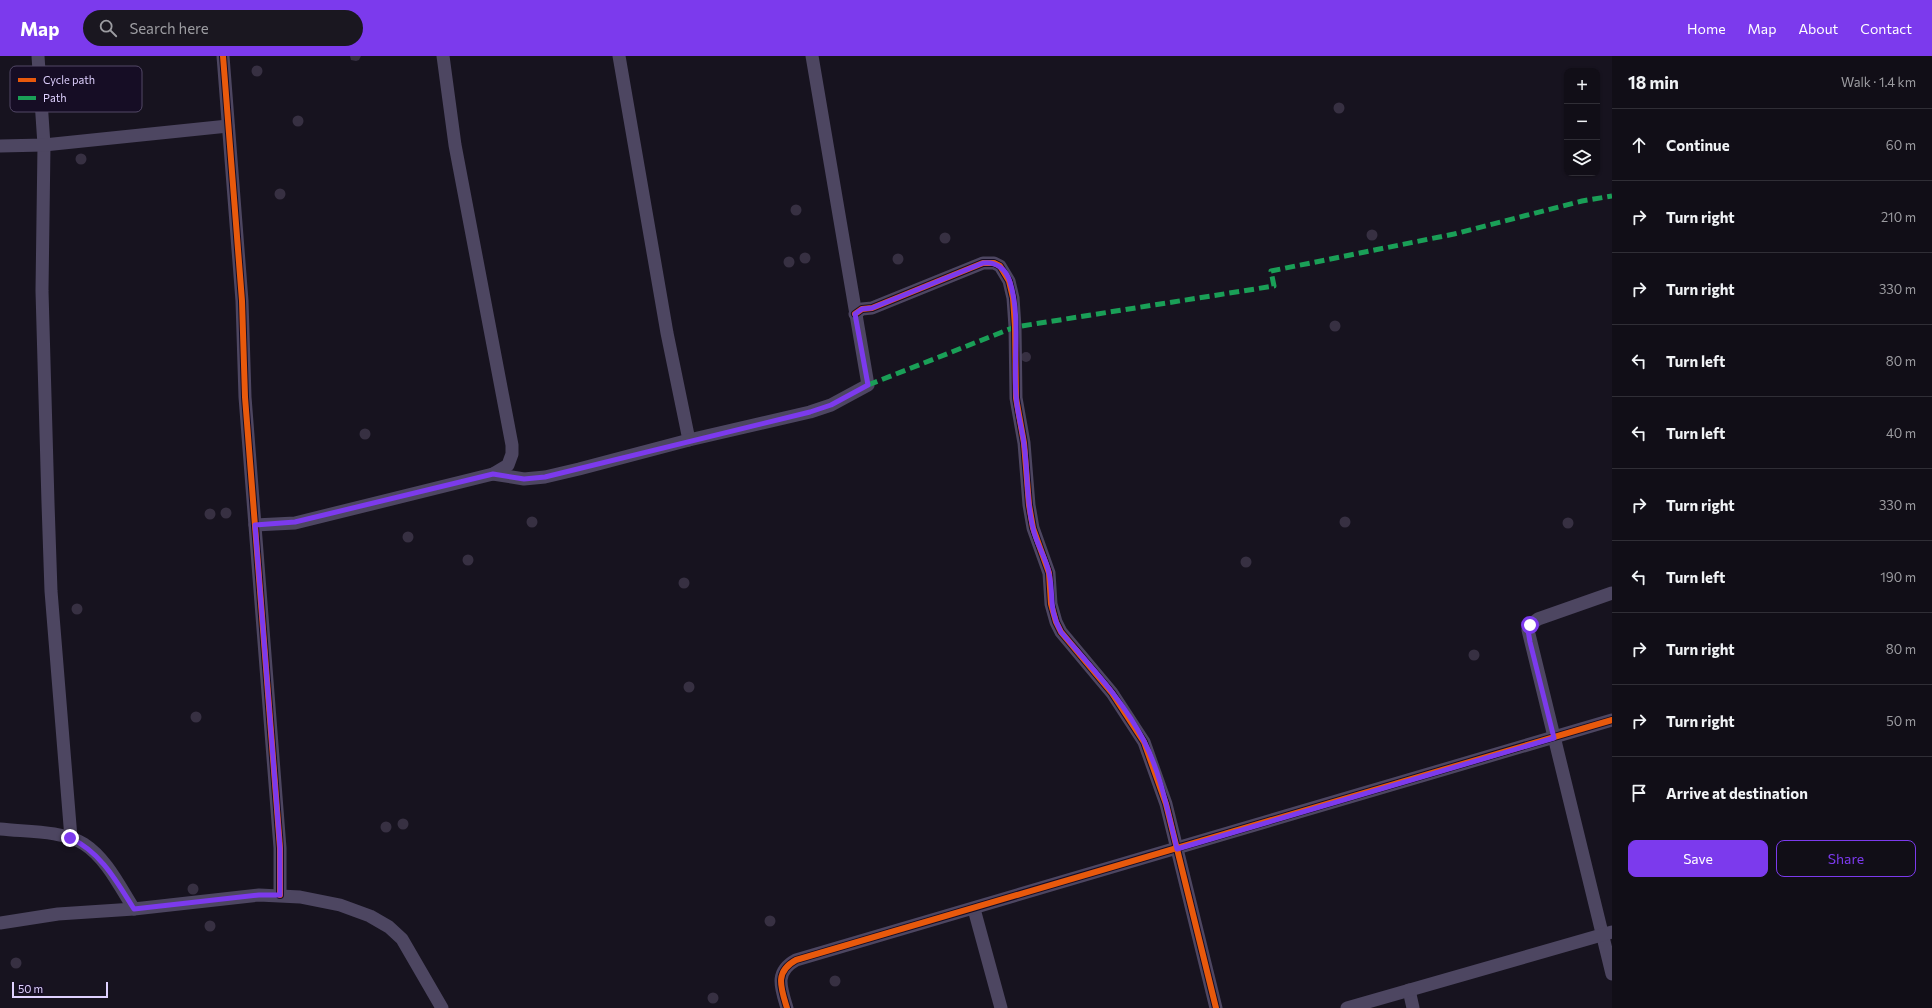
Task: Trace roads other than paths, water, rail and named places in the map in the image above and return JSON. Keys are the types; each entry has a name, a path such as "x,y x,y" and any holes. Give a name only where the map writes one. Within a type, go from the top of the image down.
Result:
{"street":[{"path":"38,56 39,66"},
{"path":"223,56 242,302 246,397 255,525 280,848 280,895"},
{"path":"255,525 295,522 493,474 508,465 512,454 512,445 455,145 443,56"},
{"path":"619,56 667,333 689,440"},
{"path":"493,474 524,479 545,477 689,440 810,412 831,405 868,385 812,56"},
{"path":"42,112 44,145 42,291 51,591 70,838"},
{"path":"0,146 44,145 228,126"},
{"path":"855,314 862,309 872,308 983,263 994,263 1000,266 1007,276 1013,298 1016,398 1024,443 1029,505 1033,528 1049,573 1051,604 1054,618 1061,632 1112,693 1144,742 1166,804 1216,1008"},
{"path":"1612,593 1538,620 1530,625 1528,630 1554,738 1607,933 1612,974"},
{"path":"787,1008 782,988 782,973 796,960 974,909 1612,720"},
{"path":"0,829 54,834 70,838 84,844 96,855 116,880 134,909"},
{"path":"0,923 58,914 134,909 259,895 280,895 340,906 370,916 389,927 402,939 442,1008"},
{"path":"974,909 1002,1008"},
{"path":"1347,1008 1607,933"},
{"path":"1409,990 1413,1008"}]}
